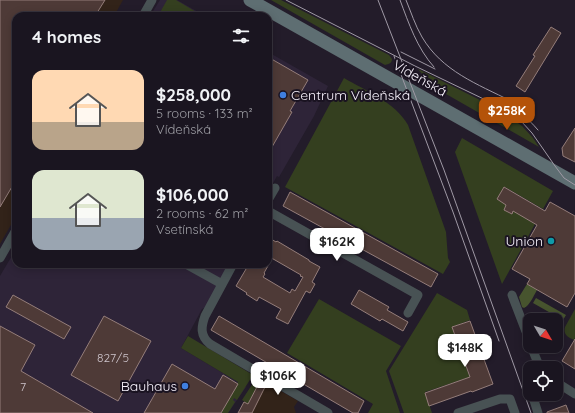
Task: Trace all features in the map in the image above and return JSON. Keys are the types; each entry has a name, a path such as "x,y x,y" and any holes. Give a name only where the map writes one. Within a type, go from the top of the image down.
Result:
{"main road":[{"name":"Vídeňská","path":"250,0 271,12"},
{"name":"Vídeňská","path":"272,12 575,183"}],"street":[{"path":"144,12 152,0"},
{"path":"272,193 275,188"},
{"path":"272,213 418,295 408,313"},
{"path":"0,258 12,237"},
{"path":"193,268 222,284"},
{"path":"231,268 205,316 202,325 202,333 207,341 328,413"},
{"path":"512,295 523,324"},
{"path":"563,386 575,394"},
{"path":"458,413 500,399 510,399 515,413"},
{"path":"534,401 538,413"}],"shaded area":[{"path":"0,0 123,0 116,12 12,12 12,223 0,244"},
{"path":"160,0 177,0 198,12 152,12"},
{"path":"272,54 328,86 314,116 279,177 277,176 272,185"},
{"path":"12,256 12,268 227,268 206,307 202,309 181,348 246,387 228,413 0,413 0,276"},
{"path":"260,379 298,401 294,407 296,413 238,413 244,402 248,403"}],"green space":[{"path":"167,0 176,0 196,12 160,12"},
{"path":"271,0 281,0 389,55 392,59 389,64 385,65"},
{"path":"418,69 500,110 522,126 539,147 432,86 430,79 422,74"},
{"path":"344,78 388,103 396,110 408,125 446,232 448,258 450,262 443,274 285,187"},
{"path":"462,138 553,191 543,209 505,187 497,199 507,205 504,209 512,214 514,209 526,216 525,218 535,224 502,284 455,152"},
{"path":"527,284 537,290 530,303 524,308 522,307 519,297"},
{"path":"437,293 467,310 470,320 452,327 470,378 425,392 432,413 404,413 389,371"},
{"path":"536,298 562,313 551,313 533,303"},
{"path":"319,299 401,346 386,371 400,413 368,413 373,404 287,353"},
{"path":"575,309 574,340 566,335 565,327"},
{"path":"563,313 566,315 563,320"},
{"path":"188,336 253,375 237,400 234,398 233,400 235,402 228,413 221,413 238,382 181,348"},
{"path":"260,376 259,383 248,404 242,400 257,377"}],"building":[{"path":"0,0 105,0 98,12 12,12 12,187 0,207"},
{"path":"551,27 561,33 525,92 516,86"},
{"name":"Centrum Vídeňská","path":"272,59 308,80 290,111 292,112 272,147"},
{"path":"575,128 575,162 563,156 562,148"},
{"name":"Union","path":"504,187 545,211 550,202 575,216 575,293 567,307 527,284 530,279 512,269 537,225 513,211 512,214 504,210 506,205 497,199"},
{"path":"290,192 438,274 431,287 283,206"},
{"path":"272,240 320,267 312,282 315,284 310,293 306,291 288,324 276,318 281,309 259,297 257,301 236,286 247,268 267,268 263,277 290,293 292,289 295,291 303,277 300,276 301,275 272,258"},
{"path":"359,290 389,307 387,310 408,322 403,331 382,319 380,321 351,304"},
{"path":"13,295 71,327 64,339 6,307"},
{"path":"104,316 151,341 118,401 71,375"},
{"path":"219,316 364,401 358,413 353,413 211,330"},
{"path":"470,321 493,384 429,406 425,393 470,377 452,327"},
{"name":"Bauhaus","path":"0,326 35,345 21,371 93,413 0,413"},
{"path":"575,339 575,369 562,361"},
{"name":"Bauhaus","path":"172,364 215,389 223,375 238,384 221,413 144,413"},
{"path":"259,383 265,387 252,413 238,413 244,402 248,404"},
{"path":"566,405 569,413 547,413 547,412"}],"tram line":[{"path":"286,0 415,66 492,103 512,115 521,121 532,133 564,178 575,185"},
{"path":"378,0 444,170 531,413"},
{"path":"400,0 418,44 434,67"},
{"path":"406,0 422,37 430,49 440,59 461,75 511,101"},
{"path":"401,52 435,69"},
{"path":"394,56 453,212 499,341"},
{"path":"501,102 521,114 538,130"}],"place":[{"name":"Centrum Vídeňská","path":"283,95"},
{"name":"Union","path":"551,241"},
{"name":"Bauhaus","path":"185,386"}]}
